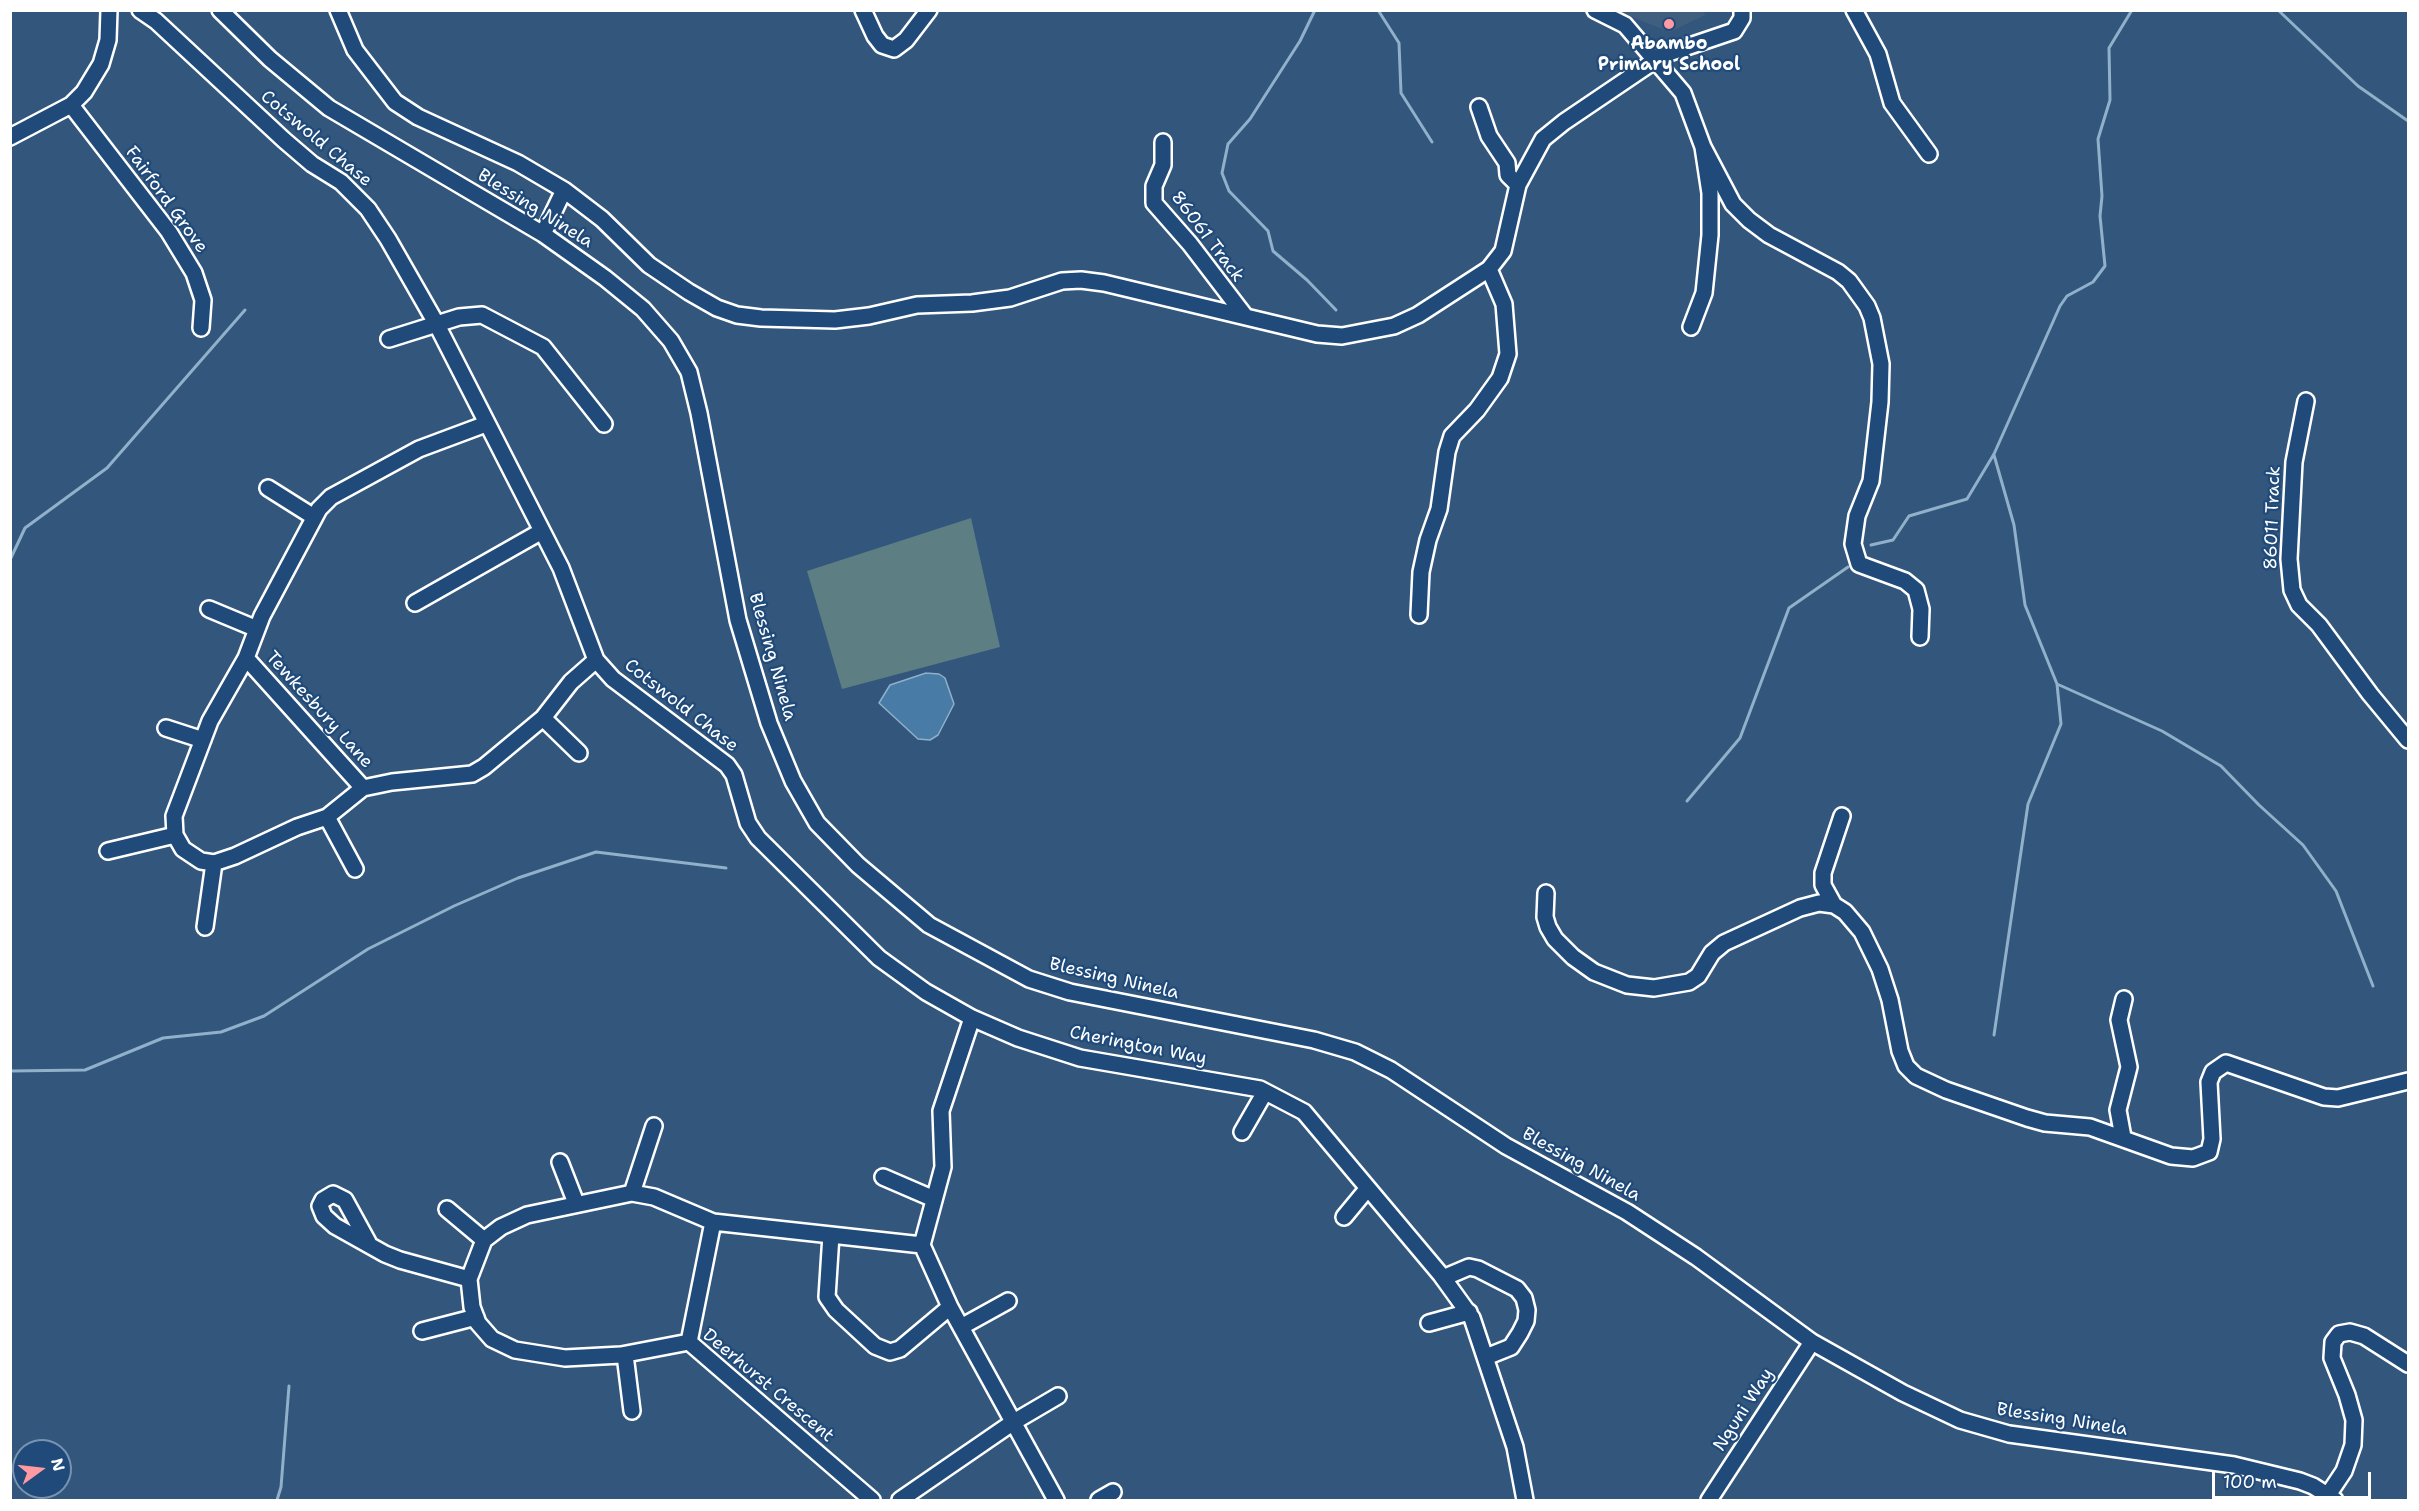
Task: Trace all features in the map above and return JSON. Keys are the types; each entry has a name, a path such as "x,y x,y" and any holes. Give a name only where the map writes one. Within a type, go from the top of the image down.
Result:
{"street":[{"path":"10,138 71,105 84,92 101,64 109,33 109,10"},
{"name":"Cotswold Chase","path":"140,10 156,21 284,140 312,164 340,182 368,209 388,238 436,323 542,531 575,600 596,660 613,679 727,765 734,775 748,823 758,838 879,958 926,992 972,1018"},
{"name":"Blessing Ninela","path":"220,10 270,59 329,108 543,234 605,278 643,309 671,341 689,372 699,413 738,620 769,723 793,781 817,822 858,865 929,925 1029,979 1070,992 1314,1040 1355,1052 1391,1070 1506,1146 1627,1212 1696,1257 1812,1342 1903,1393 1960,1420 2009,1434 2234,1465 2300,1481 2331,1498"},
{"path":"338,10 355,50 395,102 418,117 518,163 564,190 602,219 649,265 717,308 737,315 761,318 858,317 918,305 972,303 1010,298 1062,281 1081,280 1104,283 1317,334 1342,336 1394,326 1418,315 1489,269 1503,250 1518,185 1543,139 1654,60 1679,48 1734,31 1742,18 1742,10"},
{"path":"863,10 875,36 882,45 894,49 906,40 929,10"},
{"path":"1595,10 1624,26 1683,93 1703,147 1733,204 1769,235 1838,272 1860,293 1872,318 1881,364 1873,465 1867,495 1857,516 1853,534 1854,556 1859,564 1867,569 1905,581 1916,590 1922,609 1920,637"},
{"path":"1854,10 1878,54 1892,103 1929,154"},
{"name":"Fairford Grove","path":"71,105 169,232 194,273 203,300 201,328"},
{"path":"1479,107 1489,136 1507,163 1508,175 1518,185"},
{"name":"86061 Track","path":"1162,142 1163,165 1154,186 1154,203 1190,244 1245,316"},
{"path":"1692,327 1704,294 1710,235 1710,193 1703,147"},
{"path":"1507,163 1515,158 1529,162"},
{"path":"543,234 564,190"},
{"path":"1419,615 1421,572 1428,540 1439,509 1447,452 1452,436 1477,410 1500,378 1508,354 1504,304 1489,269"},
{"path":"389,339 459,317 482,315 543,347 604,424"},
{"name":"86011 Track","path":"2306,401 2294,462 2289,559 2292,590 2299,605 2319,624 2370,694 2409,741"},
{"path":"486,424 419,449 341,491 331,497 314,517 257,629 246,658 203,740 174,816 175,835 183,849 201,861 214,863 327,817 363,788 392,782 472,774 484,767 543,718 571,682 596,660"},
{"path":"268,488 314,517"},
{"path":"415,603 542,531"},
{"path":"209,609 257,629"},
{"name":"Tewkesbury Lane","path":"246,658 363,788"},
{"path":"543,718 579,753"},
{"path":"166,728 203,740"},
{"path":"1834,905 1823,885 1823,873 1842,816"},
{"path":"327,817 355,869"},
{"path":"108,851 175,835"},
{"path":"205,927 214,863"},
{"path":"1546,893 1545,917 1548,927 1555,939 1573,957 1594,972 1627,985 1654,988 1689,982 1698,976 1712,953 1724,943 1800,908 1819,903 1834,905 1845,912 1862,932 1880,969 1905,1066 1916,1076 1946,1090 2027,1118 2045,1123 2090,1127 2170,1156 2200,1157 2209,1152 2212,1145 2209,1082 2213,1072 2226,1063 2324,1097 2338,1098 2409,1081"},
{"path":"2122,1137 2118,1110 2128,1066 2119,1020 2124,999"},
{"path":"972,1018 941,1112 943,1167 922,1245 950,1307 1056,1500"},
{"name":"Cherington Way","path":"972,1018 1018,1038 1080,1058 1265,1092 1304,1112 1443,1278 1468,1312 1486,1357 1515,1447 1525,1500"},
{"path":"1242,1132 1265,1092"},
{"path":"632,1193 654,1126"},
{"path":"560,1162 576,1203"},
{"path":"884,1178 934,1199"},
{"path":"1344,1217 1368,1188"},
{"path":"368,1242 400,1260 469,1279 484,1240 501,1227 527,1215 632,1193 654,1197 713,1222 922,1245"},
{"path":"447,1209 484,1240"},
{"path":"689,1342 713,1222"},
{"path":"831,1235 826,1297 836,1310 876,1346 890,1352 900,1349 950,1307"},
{"path":"1443,1278 1469,1267 1479,1269 1517,1289 1524,1298 1527,1310 1521,1334 1510,1347 1486,1357"},
{"name":"Deerhurst Crescent","path":"469,1279 476,1317 492,1339 515,1350 565,1358 625,1354 689,1342 872,1500"},
{"path":"961,1327 1008,1301"},
{"path":"1429,1323 1468,1312"},
{"path":"422,1331 476,1317"},
{"path":"2331,1498 2344,1470 2353,1437 2354,1420 2332,1358 2332,1342 2339,1334 2350,1332 2364,1336 2409,1364"},
{"name":"Nguni Way","path":"1709,1500 1812,1342"},
{"path":"625,1354 632,1411"},
{"path":"900,1500 1012,1423 1058,1396"},
{"path":"1099,1500 1113,1492"}],"shaded area":[{"name":"Abambo Primary School","path":"1616,11 1704,11 1705,15 1670,32"},
{"path":"926,673 939,674 945,678 954,704 938,735 930,740 918,739 879,703 890,685"}],"green space":[{"path":"971,518 1000,647 842,689 807,571"}],"waterway":[{"path":"1315,10 1300,41 1250,119 1228,144 1222,173 1229,191 1268,231 1273,251 1307,280 1336,310"},
{"path":"1378,10 1399,43 1401,93 1432,142"},
{"path":"1871,545 1893,540 1909,516 1967,499 1994,454 2060,306 2067,296 2093,282 2105,266 2100,216 2102,196 2098,139 2110,100 2109,48 2132,10"},
{"path":"2278,10 2358,86 2408,121"},
{"path":"10,560 25,528 107,468 245,310"},
{"path":"1994,455 2014,525 2025,605 2057,684 2061,724 2028,804 1994,1035"},
{"path":"1687,801 1740,738 1789,608 1848,567"},
{"path":"2057,684 2162,731 2221,766 2303,845 2336,891 2373,986"},
{"path":"10,1071 85,1070 163,1038 221,1032 264,1016 368,949 454,906 518,878 596,852 726,868"},
{"path":"277,1500 281,1487 289,1386"}],"place":[{"name":"Abambo Primary School","path":"1669,24"}]}
